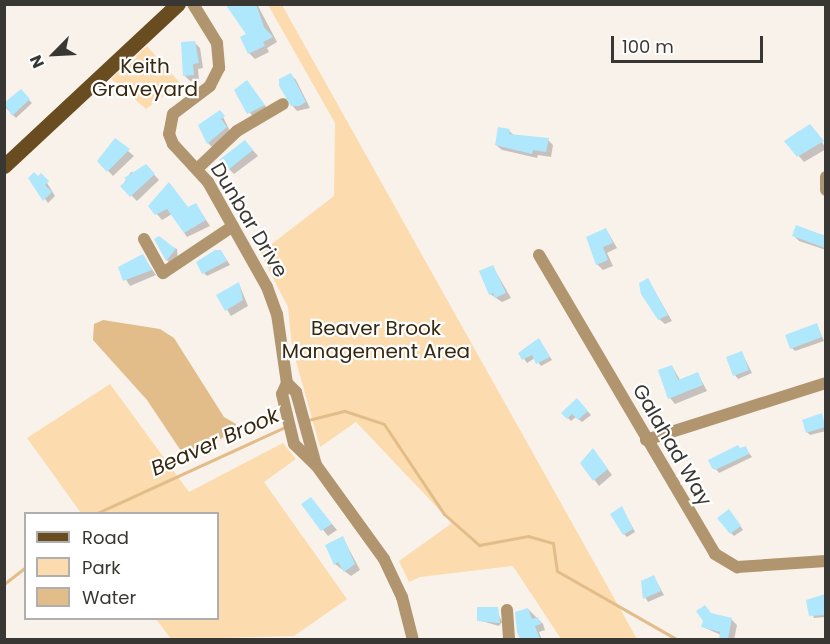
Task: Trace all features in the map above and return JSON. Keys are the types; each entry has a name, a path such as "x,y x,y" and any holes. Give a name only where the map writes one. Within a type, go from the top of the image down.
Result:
{"main road":[{"path":"4,166 178,4"}],"street":[{"name":"Dunbar Drive","path":"193,4 217,43 219,68 210,86 173,114 170,134 179,153 197,169 233,226 273,300 287,383 282,394 294,444 316,465 391,572 413,639"},
{"path":"197,169 237,130 283,104"},
{"path":"825,177 825,190"},
{"path":"144,240 163,273 233,226"},
{"name":"Galahad Way","path":"539,255 705,540 724,562 754,568 825,561"},
{"name":"Dunbar Drive","path":"287,383 296,392 316,465"},
{"path":"646,440 825,383"},
{"path":"507,610 509,639"}],"green space":[{"name":"Beaver Brook Management Area","path":"268,5 282,5 637,639 561,639 513,566 420,577 409,582 399,561 452,523 356,422 320,447 292,347 288,307 260,253 334,196 335,123"},
{"name":"Keith Graveyard","path":"147,46 180,83 146,109 111,79"},
{"path":"110,384 189,492 283,443 296,459 264,482 347,599 294,636 171,639 157,620 219,620 219,512 80,512 27,438"}],"water":[{"path":"103,320 160,329 174,338 224,417 236,424 236,430 196,453 187,455 181,451 147,400 93,340 94,324"}],"building":[{"path":"225,4 256,4 264,27 273,37 263,42 265,46 248,54 240,37 246,34"},
{"path":"195,41 199,63 193,64 194,75 183,76 181,42"},
{"path":"291,73 306,102 299,106 291,106 279,86 279,79"},
{"path":"247,80 265,105 247,114 234,90"},
{"path":"21,89 30,99 12,116 4,103"},
{"path":"220,110 225,116 221,119 227,127 207,144 198,125"},
{"path":"810,124 824,141 797,157 784,141"},
{"path":"498,127 510,129 509,134 549,138 546,152 533,150 532,154 495,145"},
{"path":"115,138 130,149 107,172 97,161"},
{"path":"245,140 253,150 228,170 219,160"},
{"path":"146,164 155,174 130,197 120,186 127,180 124,178"},
{"path":"34,172 38,176 41,173 49,181 45,185 52,192 43,201 28,178"},
{"path":"169,182 188,207 196,203 206,220 184,233 167,209 155,215 148,206"},
{"path":"796,225 825,236 825,248 792,236"},
{"path":"606,228 613,243 603,247 608,260 596,265 586,237"},
{"path":"159,236 176,249 166,261 154,239"},
{"path":"215,250 221,250 227,261 202,274 196,262"},
{"path":"143,254 152,270 123,281 118,267"},
{"path":"493,265 506,293 495,298 493,293 489,295 479,271"},
{"path":"648,278 668,315 658,320 641,294 639,283"},
{"path":"239,282 243,300 225,311 216,295"},
{"path":"817,323 822,337 790,349 785,335"},
{"path":"539,338 550,357 536,364 532,355 522,360 518,353"},
{"path":"742,351 749,370 733,376 726,357"},
{"path":"672,365 678,380 698,372 703,385 668,399 658,370"},
{"path":"577,398 588,411 578,420 572,414 567,419 561,413"},
{"path":"822,413 825,427 806,433 802,420"},
{"path":"738,445 740,448 746,446 749,454 715,470 712,468 708,460"},
{"path":"593,448 608,469 593,481 580,463"},
{"path":"311,497 332,524 321,531 301,504"},
{"path":"622,506 633,529 623,535 610,514"},
{"path":"729,509 741,526 730,534 717,518"},
{"path":"343,536 355,564 344,572 338,562 334,565 325,545"},
{"path":"654,575 661,591 643,599 641,581"},
{"path":"825,594 825,615 809,616 806,600"},
{"path":"705,605 711,613 732,618 728,639 719,639 720,632 701,627 703,621 696,611"},
{"path":"477,607 498,607 500,623 477,621"},
{"path":"528,608 532,619 538,617 541,624 535,626 540,639 520,639 517,632 515,612"}],"waterway":[{"name":"Beaver Brook","path":"308,420 345,411 384,424 444,514 479,545 528,536 553,543 557,571 678,640"},
{"name":"Beaver Brook","path":"99,512 287,426"},
{"name":"Beaver Brook","path":"4,584 24,569"}]}
